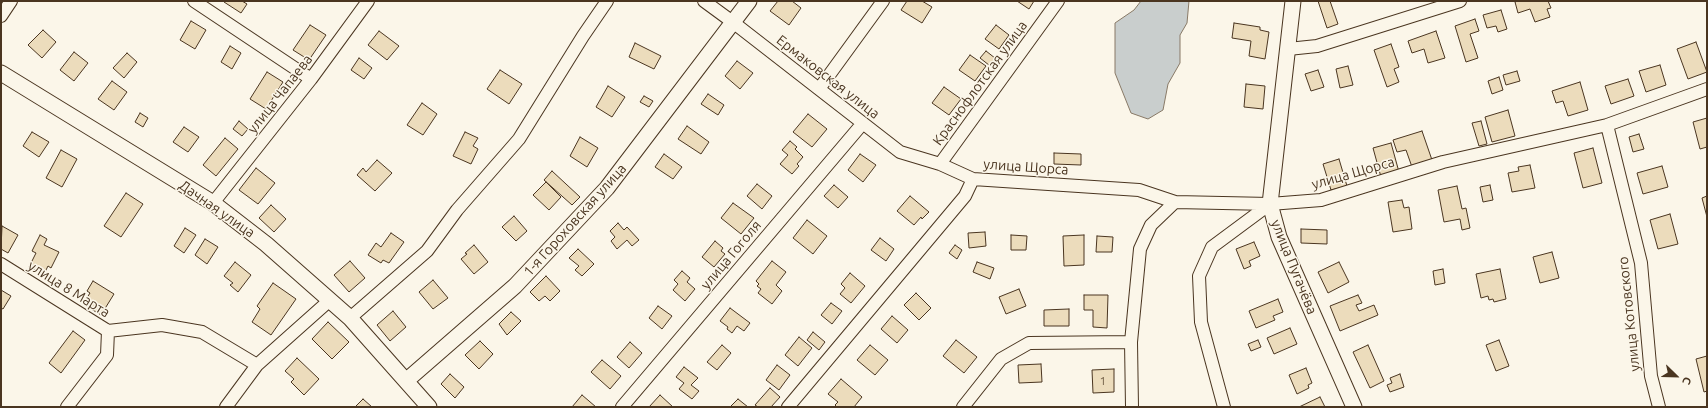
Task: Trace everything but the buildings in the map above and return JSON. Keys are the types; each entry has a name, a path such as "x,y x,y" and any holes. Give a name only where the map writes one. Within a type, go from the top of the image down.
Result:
{"street":[{"path":"1,16 11,1"},
{"path":"194,1 311,79"},
{"name":"улица Чапаева","path":"213,203 311,79 368,1"},
{"path":"350,318 427,251 457,210 520,139 583,36 607,1"},
{"name":"Ермаковская улица","path":"704,1 734,22 900,152 940,164"},
{"name":"1-я Гороховская улица","path":"407,380 515,286 607,188 749,1"},
{"path":"819,89 883,1"},
{"name":"Краснофлотская улица","path":"940,164 1058,1"},
{"name":"улица Пугачёва","path":"1293,1 1270,204 1279,237 1354,407"},
{"path":"1288,49 1317,46 1460,1"},
{"name":"Дачная улица","path":"1,72 213,203 266,244 350,318 407,380 423,405"},
{"name":"улица Щорса","path":"940,164 974,179 1139,190 1175,202 1270,204 1321,200 1443,162 1607,125 1707,89"},
{"name":"улица Гоголя","path":"622,407 863,123"},
{"name":"улица Котовского","path":"1607,125 1641,263 1651,376 1659,407"},
{"name":"улица Щорса","path":"788,407 965,196 974,179"},
{"path":"1132,407 1131,342 1140,249 1151,225 1175,202"},
{"path":"1224,407 1201,322 1199,276 1212,246 1270,204"},
{"name":"улица 8 Марта","path":"1,264 108,331 162,325 202,332 257,365"},
{"path":"226,407 257,365 330,300"},
{"path":"67,407 107,355 108,331"},
{"path":"963,407 1001,359 1029,342 1131,342"}],"shaded area":[{"path":"1141,1 1189,1 1187,23 1180,35 1180,63 1168,84 1163,110 1148,119 1131,113 1115,73 1115,23 1134,10"}]}
